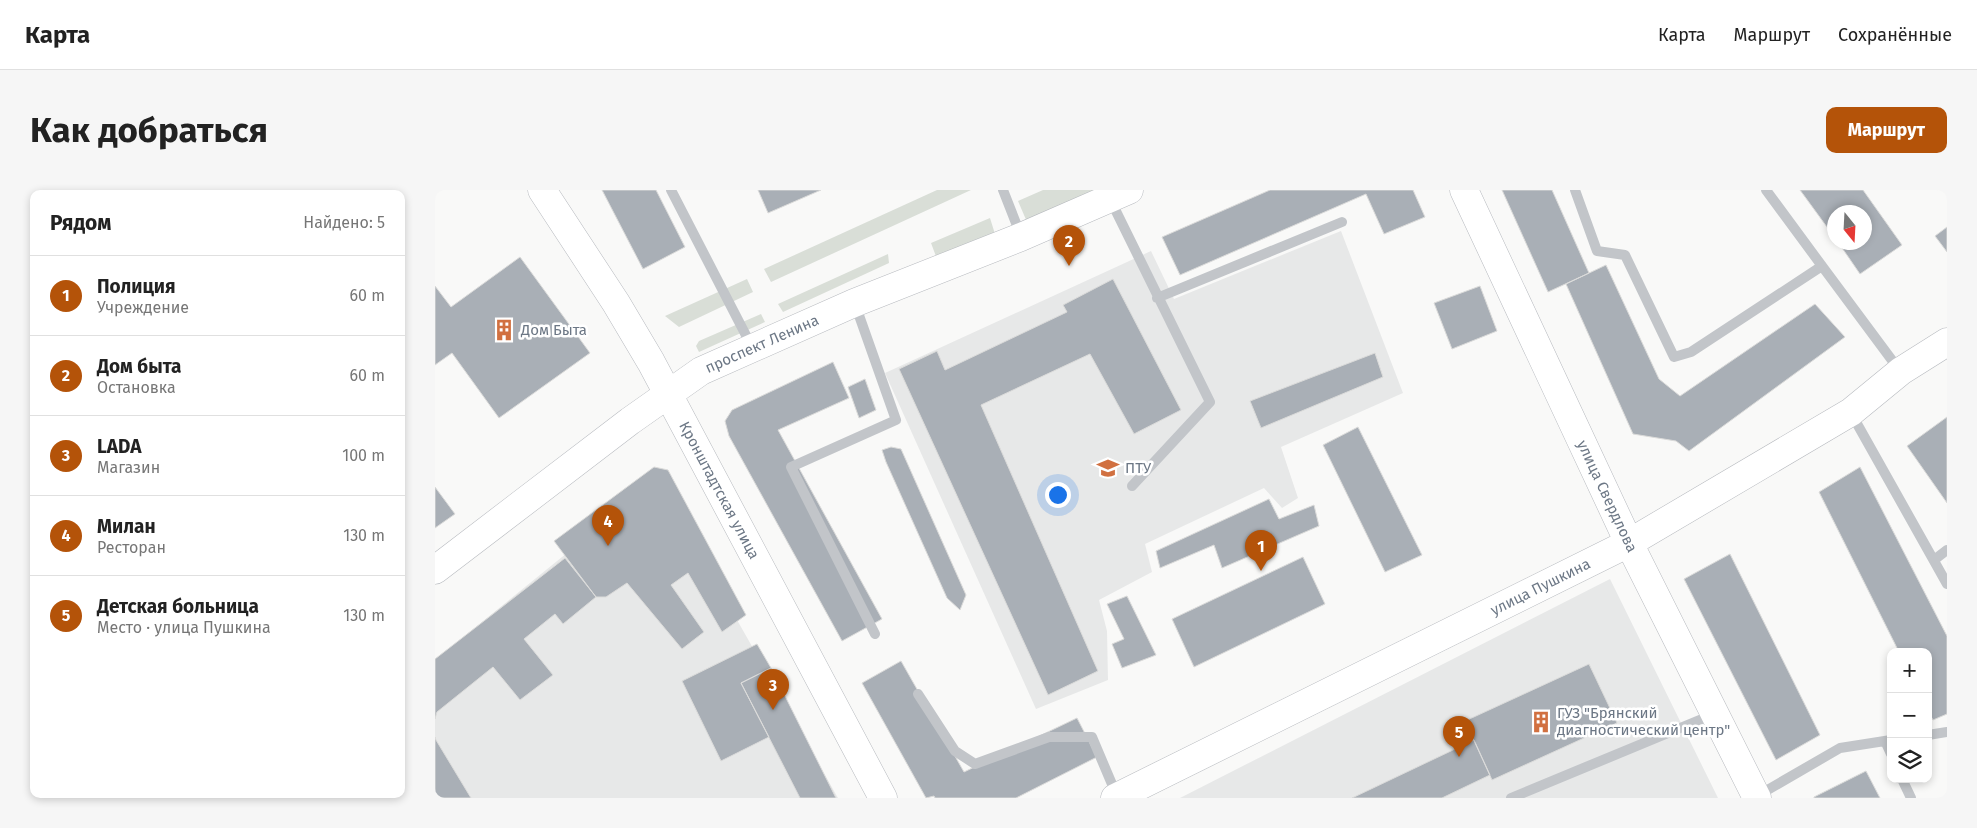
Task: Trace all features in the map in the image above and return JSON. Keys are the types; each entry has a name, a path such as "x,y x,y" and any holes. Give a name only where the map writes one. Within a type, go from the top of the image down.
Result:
{"main road":[{"name":"Кронштадтская улица","path":"541,190 617,303 668,393 883,798"},
{"name":"улица Свердлова","path":"1464,190 1629,543 1757,797"},
{"name":"проспект Ленина","path":"435,570 668,393 701,371 855,303 1021,237 1119,194"},
{"name":"улица Пушкина","path":"1116,798 1629,543 1851,412 1901,372 1947,342"}],"lane":[{"path":"671,190 753,348"},
{"path":"1003,190 1021,237"},
{"path":"1575,190 1597,251 1625,255 1674,357 1691,352 1822,266"},
{"path":"1766,190 1901,372"},
{"path":"1119,194 1157,298 1210,402 1132,486"},
{"path":"1157,298 1342,222"},
{"path":"855,303 895,420 791,467 875,634"},
{"path":"1851,412 1947,584"},
{"path":"1934,560 1947,550"},
{"path":"918,694 955,751 975,764 1049,737 1092,737 1116,798"},
{"path":"1511,798 1715,714"},
{"path":"1932,734 1947,732"},
{"path":"1757,797 1841,748 1887,740"},
{"path":"1904,783 1911,798"}],"shaded area":[{"path":"937,190 971,190 771,282 764,269"},
{"path":"1043,190 1094,190 1027,222 1018,201"},
{"path":"990,218 995,234 937,259 931,243"},
{"name":"ПТУ","path":"1341,231 1403,393 1281,447 1298,498 1282,508 1264,488 1145,544 1152,572 1099,600 1107,631 1108,680 1036,709 885,373 1151,251 1174,299"},
{"path":"888,254 889,263 783,312 778,304"},
{"path":"747,279 753,292 679,327 665,316"},
{"path":"761,314 765,322 699,352 696,346 699,341"},
{"path":"646,489 665,493 838,798 435,798 435,660"},
{"path":"1610,579 1718,798 1180,798"}],"building":[{"path":"602,190 656,190 685,247 643,269"},
{"path":"758,190 821,190 768,213"},
{"path":"1270,190 1413,190 1425,217 1384,234 1366,194 1180,275 1162,237"},
{"path":"1502,190 1552,190 1589,273 1548,292"},
{"path":"1800,190 1863,190 1902,245 1860,274 1844,250 1872,250 1872,205 1827,205 1827,227"},
{"path":"1947,227 1947,252 1935,236"},
{"name":"Дом Быта","path":"520,257 590,353 499,418 452,353 435,365 435,286 451,307"},
{"path":"1606,265 1659,379 1680,396 1815,304 1845,337 1689,451 1676,441 1633,434 1566,284"},
{"path":"1113,279 1181,410 1134,434 1090,354 981,405 1098,671 1048,695 899,369 937,351 945,370 1067,312 1063,305"},
{"path":"1480,286 1497,331 1452,349 1434,303"},
{"path":"1375,353 1383,377 1261,428 1250,401"},
{"path":"833,362 849,398 778,430 882,619 842,641 729,436 725,421 732,410"},
{"path":"865,379 876,410 859,418 848,387"},
{"path":"1947,417 1947,503 1907,446"},
{"path":"1358,427 1422,555 1385,572 1323,445"},
{"path":"891,447 901,449 966,595 960,610 947,598 886,462 882,450"},
{"path":"654,467 668,470 746,615 722,632 688,573 671,585 704,632 682,649 627,583 606,597 596,597 554,541"},
{"path":"1860,467 1947,636 1947,714 1933,720 1932,718 1932,648 1897,648 1819,492"},
{"path":"435,487 455,514 435,528"},
{"path":"1269,499 1279,519 1314,505 1319,526 1222,568 1214,545 1160,568 1156,551"},
{"path":"1730,554 1820,735 1776,760 1684,579"},
{"path":"1303,557 1325,604 1194,667 1172,619"},
{"path":"565,558 596,597 563,624 555,614 524,639 553,675 520,700 493,667 437,712 435,719 435,659"},
{"path":"1127,596 1156,655 1122,668 1112,644 1124,639 1107,604"},
{"path":"757,644 771,668 741,683 769,737 721,761 682,681"},
{"path":"901,661 964,772 1077,718 1097,757 1016,798 935,798 934,796 926,798 862,683"},
{"name":"ГУЗ \"Брянский диагностический центр\"","path":"1589,664 1617,723 1492,780 1465,721"},
{"path":"771,668 836,798 800,798 741,683"},
{"path":"435,737 436,740 471,798 435,798"},
{"path":"1474,740 1490,775 1442,798 1352,798"},
{"path":"1866,771 1880,798 1814,798 1814,797"}],"place":[{"name":"Дом быта","path":"1069,266"},
{"name":"Дом Быта","path":"504,330"},
{"name":"ПТУ","path":"1108,468"},
{"name":"Милан","path":"608,546"},
{"name":"Полиция","path":"1261,571"},
{"name":"LADA","path":"773,710"},
{"name":"ГУЗ \"Брянский диагностический центр\"","path":"1541,722"},
{"name":"Детская больница","path":"1459,757"}]}
